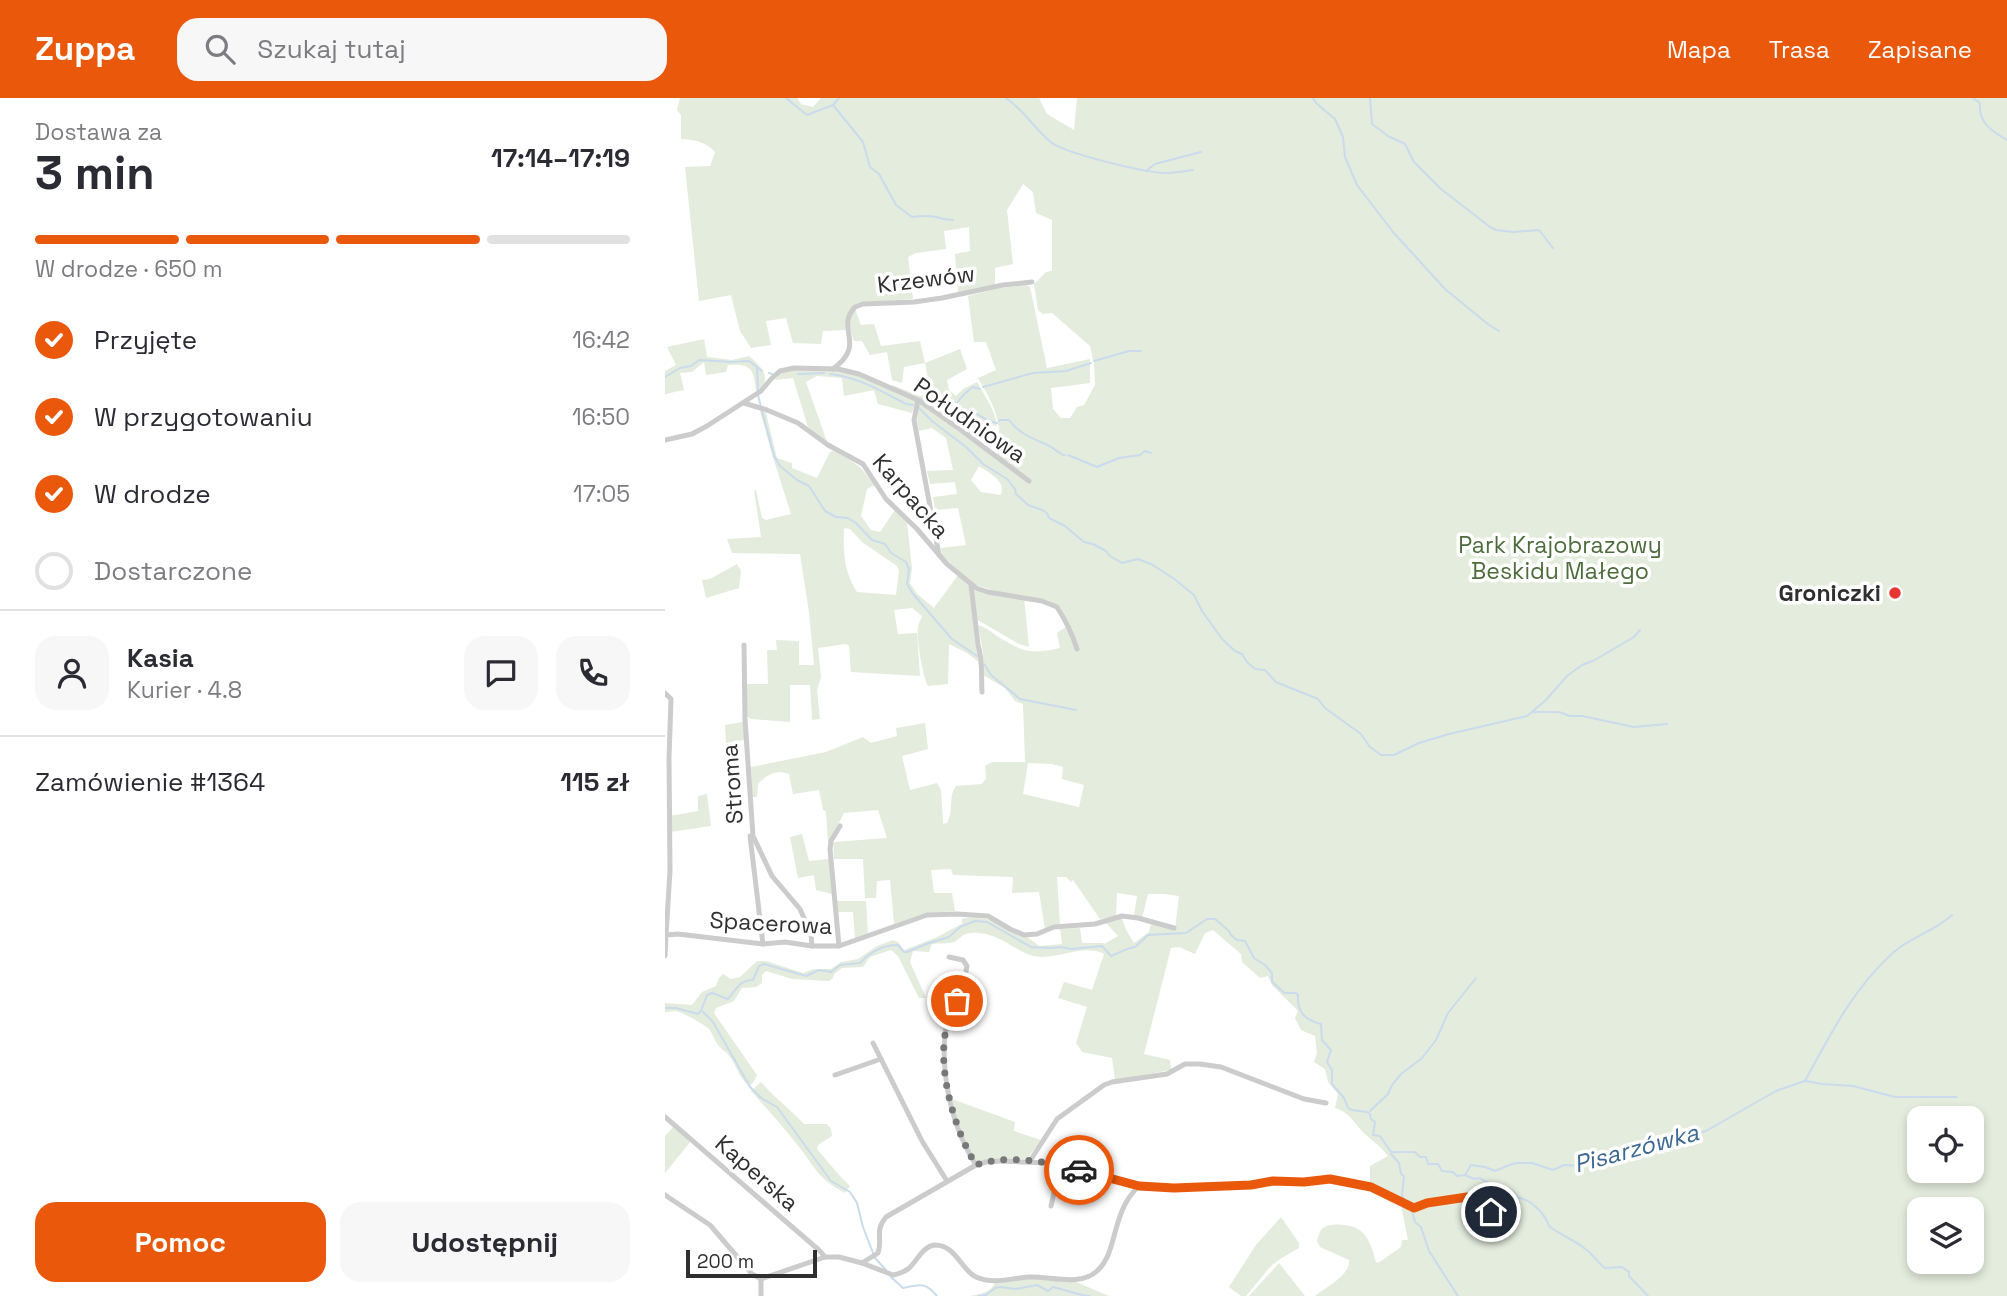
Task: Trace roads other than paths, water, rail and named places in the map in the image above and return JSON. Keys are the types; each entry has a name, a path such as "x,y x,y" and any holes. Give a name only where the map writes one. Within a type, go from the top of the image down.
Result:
{"street":[{"name":"Krzewów","path":"833,369 848,355 851,346 848,319 855,307 863,304 942,298 1003,285 1032,282"},
{"name":"Południowa","path":"665,440 692,434 744,403 761,391 779,371 794,368 833,369 859,374 918,400 1029,481"},
{"path":"918,400 915,420 939,555"},
{"name":"Karpacka","path":"744,403 798,423 828,445 863,464 886,499 971,585"},
{"path":"982,692 981,654 971,585 988,592 1042,601 1057,607 1070,629 1077,649"},
{"name":"Stroma","path":"744,645 745,720 753,836 772,876 800,909 813,946"},
{"path":"665,693 671,699 670,871 665,956"},
{"path":"747,798 763,944"},
{"path":"839,946 830,849 831,841 840,826"},
{"name":"Spacerowa","path":"666,935 678,934 763,944 785,942 839,946 927,915 983,914 1024,934 1037,934 1054,927 1095,924 1122,916 1174,928"},
{"path":"949,957 963,960 967,966 960,997 951,1006 945,1030 944,1058 955,1119 976,1165"},
{"path":"873,1043 922,1141 947,1181"},
{"path":"835,1075 881,1059"},
{"path":"1030,1161 1058,1119 1104,1085 1167,1074 1190,1063 1221,1067 1290,1095 1326,1103"},
{"name":"Kaperska","path":"665,1117 825,1257"},
{"path":"862,1263 874,1256 880,1246 879,1227 885,1217 976,1165 986,1162 1030,1161 1139,1186 1174,1188 1330,1179 1371,1187 1414,1208 1427,1203 1467,1197 1491,1212"},
{"path":"1051,1206 1060,1166"},
{"path":"761,1279 825,1257 839,1257 862,1263 891,1275 908,1269 927,1247 938,1245 956,1255 971,1273 982,1279 1074,1279 1088,1276 1095,1273 1107,1257 1124,1203 1139,1186"},
{"path":"665,1195 711,1225 752,1274 761,1279"},
{"path":"761,1279 761,1296"}],"waterway":[{"path":"786,98 807,115 833,105 839,98"},
{"path":"1006,98 1046,138 1061,147 1142,170 1166,173 1193,170"},
{"path":"1313,98 1335,119 1343,137 1345,157 1357,185 1393,232 1445,289 1499,331"},
{"path":"1370,98 1372,124 1405,144 1414,162 1441,189 1490,227 1513,232 1539,230 1553,248"},
{"path":"1973,98 1980,103 1981,116 1987,126 2007,140"},
{"path":"833,105 863,142 870,167 879,174 896,205 912,217 930,216 953,220"},
{"path":"1146,171 1155,164 1201,152"},
{"path":"1094,361 1129,351 1141,351"},
{"path":"665,377 699,360 749,361 762,371"},
{"path":"983,387 1033,373 1066,371 1091,363"},
{"path":"757,367 758,390"},
{"path":"798,374 824,373"},
{"path":"830,374 860,381 913,405"},
{"path":"921,399 949,413 969,390 973,387 980,389"},
{"path":"758,395 761,407"},
{"path":"918,407 983,464 1007,479 1016,494 1028,505 1047,513 1049,518 1065,526 1084,542 1106,551 1122,563 1138,559 1173,578 1194,595 1222,639 1242,654 1255,669 1265,670 1276,682 1318,699 1325,708 1361,734 1370,747 1381,755 1394,755 1419,743 1449,734 1527,716 1546,700 1567,676 1634,637 1640,630"},
{"path":"953,408 973,412 997,423"},
{"path":"762,411 774,456 780,466 809,486 825,511 856,523 872,540 885,544 891,553 906,562 909,569 907,584 913,594 952,639 977,656"},
{"path":"999,421 1009,420 1024,434 1065,455"},
{"path":"1068,455 1097,467 1119,458 1140,455 1145,451 1151,453"},
{"path":"984,664 991,675 1020,699 1076,710"},
{"path":"1534,712 1559,712 1634,727 1667,724"},
{"name":"Pisarzówka","path":"665,1008 698,1014 707,995 712,993 728,999 741,984 753,980 759,966 764,964 806,976 819,970 831,972 840,965 860,963 872,952 887,946 898,945 907,952 949,937 960,927 975,921 987,922 1031,947 1071,949 1102,946 1111,956 1135,947 1148,935 1186,933 1207,919 1215,919 1237,940 1245,941 1254,958 1272,973 1272,981 1284,993 1298,995 1303,1014 1321,1024 1322,1040 1331,1050 1327,1062 1332,1070 1332,1084 1344,1098 1348,1108 1370,1114 1375,1122 1373,1135 1380,1136 1391,1152 1415,1152 1420,1157 1426,1157 1428,1164 1438,1164 1442,1171 1453,1172 1457,1176 1465,1175 1471,1165 1495,1171 1512,1164 1532,1163 1553,1170 1564,1165 1582,1166 1594,1159 1706,1131 1776,1091 1805,1081 1844,1012 1867,980 1894,952 1952,915"},
{"path":"1370,1111 1388,1094 1401,1074 1422,1058 1436,1040 1448,1013 1476,978"},
{"path":"703,1012 713,1022 750,1087 761,1098 777,1107 831,1181 850,1192 857,1203 873,1253"},
{"path":"1806,1081 1853,1086 1895,1097 1957,1097"},
{"path":"1391,1154 1399,1163 1404,1176 1402,1195 1405,1202"},
{"path":"1465,1175 1510,1189 1519,1198 1537,1208 1549,1226 1587,1250 1605,1268 1622,1267 1629,1272 1629,1276 1648,1296"},
{"path":"1412,1211 1429,1251 1458,1296"},
{"path":"875,1258 886,1270"},
{"path":"891,1277 903,1288 925,1286 937,1296"},
{"path":"978,1296 986,1295 1000,1287 1016,1289 1037,1285 1048,1291 1053,1287 1090,1296"}],"place":[{"name":"Groniczki","path":"1895,593"}],"park label":[{"name":"Park Krajobrazowy Beskidu Małego","path":"1560,558"}]}
